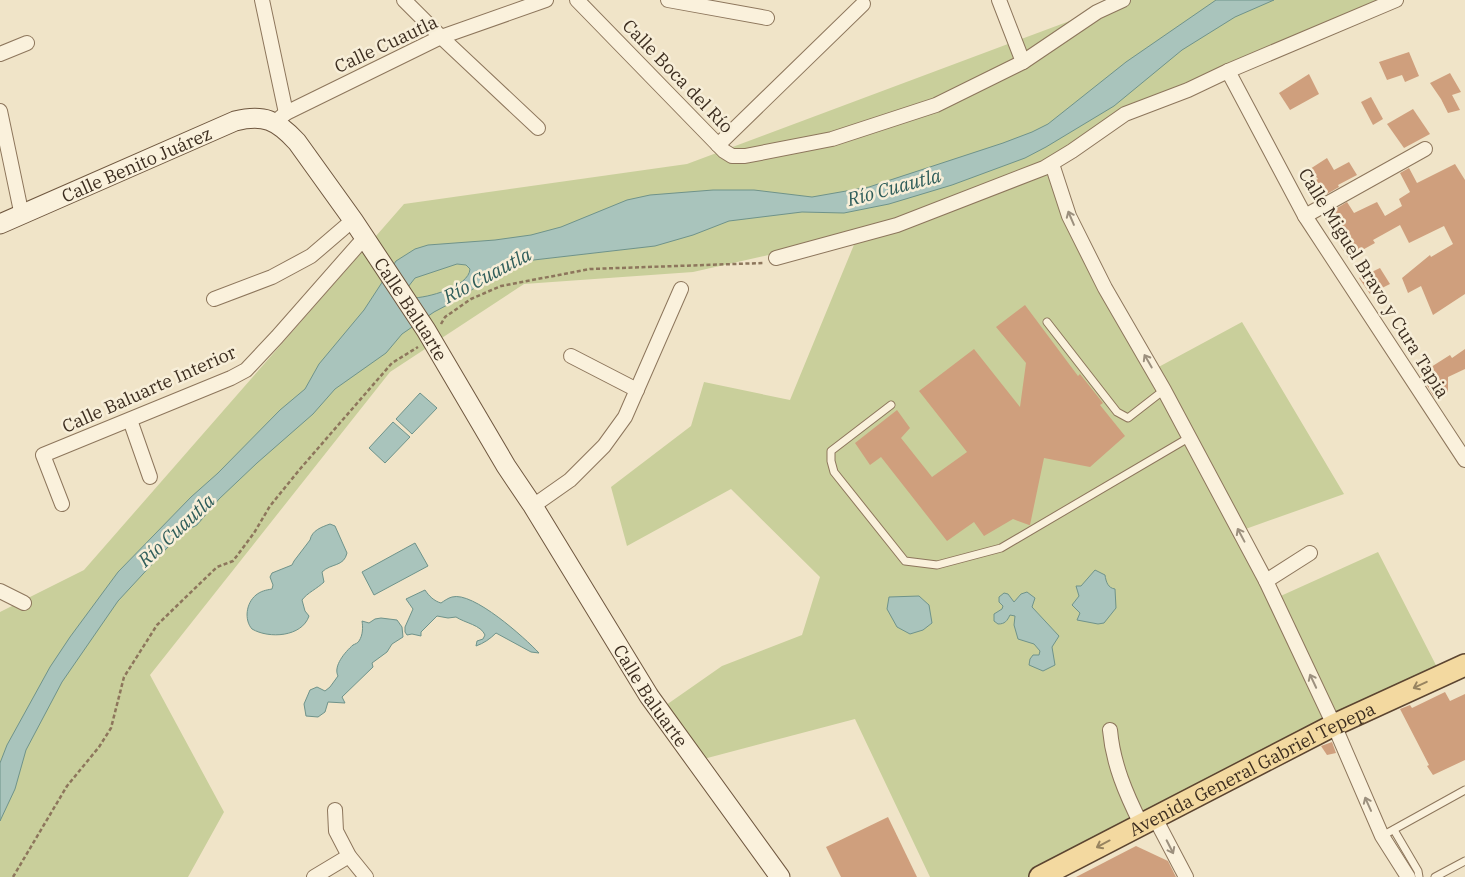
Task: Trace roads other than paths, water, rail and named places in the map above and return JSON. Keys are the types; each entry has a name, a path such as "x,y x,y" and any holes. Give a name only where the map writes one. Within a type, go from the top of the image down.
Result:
{"main road":[{"name":"Avenida General Gabriel Tepepa","path":"1040,877 1334,725 1465,666"}],"street":[{"path":"262,0 280,117"},
{"path":"404,0 441,38 538,128"},
{"name":"Calle Cuautla","path":"280,117 441,38 546,0"},
{"name":"Calle Boca del Río","path":"577,0 718,145 732,156 745,156 841,136 936,106 1023,62"},
{"path":"668,0 767,18"},
{"path":"999,0 1023,62 1097,12 1123,0"},
{"path":"776,258 897,225 1052,164 1125,114 1188,90 1228,71 1396,0"},
{"path":"718,145 863,4"},
{"path":"0,54 27,43"},
{"name":"Calle Miguel Bravo y Cura Tapia","path":"1228,71 1305,216 1465,460"},
{"path":"0,111 22,216"},
{"name":"Calle Benito Juárez","path":"0,224 22,216 234,121 249,118 280,117"},
{"name":"Calle Baluarte","path":"280,117 287,131 297,142 365,237 429,334 506,466 533,506 649,696 780,877"},
{"path":"1305,216 1425,149"},
{"path":"1052,164 1069,216 1097,274 1190,437 1266,581 1408,877"},
{"path":"214,299 272,276 311,256 353,220"},
{"name":"Calle Baluarte Interior","path":"62,504 43,455 231,378 246,370 365,237"},
{"path":"533,506 570,480 604,446 626,417 681,289"},
{"path":"570,356 637,390"},
{"path":"130,420 150,477"},
{"path":"1266,581 1310,554"},
{"path":"0,591 24,603"},
{"path":"1110,730 1112,753 1124,788 1186,877"},
{"path":"335,810 336,830 349,856 366,877"},
{"path":"314,877 349,856"}],"lane":[{"path":"1047,322 1117,412 1128,418 1164,390"},
{"path":"891,405 831,451 830,461 834,472 905,561 937,565 1001,548 1190,437"},
{"path":"1419,877 1418,871 1388,833 1465,790"},
{"path":"1435,877 1465,860"}],"water":[{"name":"Río Cuautla","path":"1216,0 1274,0 1235,17 1182,50 1114,106 1025,158 952,185 889,204 844,213 802,212 729,221 693,235 655,246 525,261 506,268 434,312 402,334 386,353 335,389 313,414 219,499 197,525 180,534 118,601 62,682 26,750 15,789 0,821 0,763 7,745 50,667 70,637 118,572 191,497 218,473 280,410 305,389 319,364 364,310 396,261 415,249 428,245 531,235 561,227 627,200 650,195 713,190 754,190 812,197 869,187 1032,132 1048,124 1126,62","holes":["457,264 466,265 470,269 468,275 455,286 437,294 412,298 408,287 415,278"]},
{"path":"420,393 437,408 412,434 396,419"},
{"path":"393,422 410,437 385,463 369,448"},
{"path":"330,524 335,526 347,553 343,561 322,572 324,582 302,600 305,611 309,616 305,623 292,632 276,635 252,629 247,616 250,602 256,595 272,589 273,585 270,577 272,573 292,565 313,534 318,529"},
{"path":"415,543 428,566 374,595 362,572"},
{"path":"1095,570 1105,575 1108,584 1115,589 1116,608 1104,623 1098,624 1077,620 1080,613 1072,605 1079,596 1076,586 1081,586"},
{"path":"425,590 432,598 441,603 452,597 461,597 485,608 539,653 531,652 496,633 487,641 476,646 477,641 483,639 485,635 483,632 476,626 456,617 437,616 421,632 421,636 407,635 405,627 413,609 406,599"},
{"path":"1027,592 1035,598 1032,607 1059,636 1052,647 1055,665 1043,671 1029,665 1033,655 1039,655 1040,651 1034,644 1018,639 1014,625 1015,616 1010,615 1007,620 998,624 994,621 994,614 1002,609 1003,606 999,602 999,597 1004,593 1008,594 1014,602 1021,594"},
{"path":"919,596 929,605 932,623 923,630 910,634 897,627 887,609 889,597"},
{"path":"381,618 397,620 402,627 403,637 392,644 387,652 372,663 373,667 342,697 345,703 328,702 325,712 318,717 306,716 304,704 310,690 317,687 325,691 330,687 338,676 337,668 343,655 360,639 362,621 369,623"}]}
